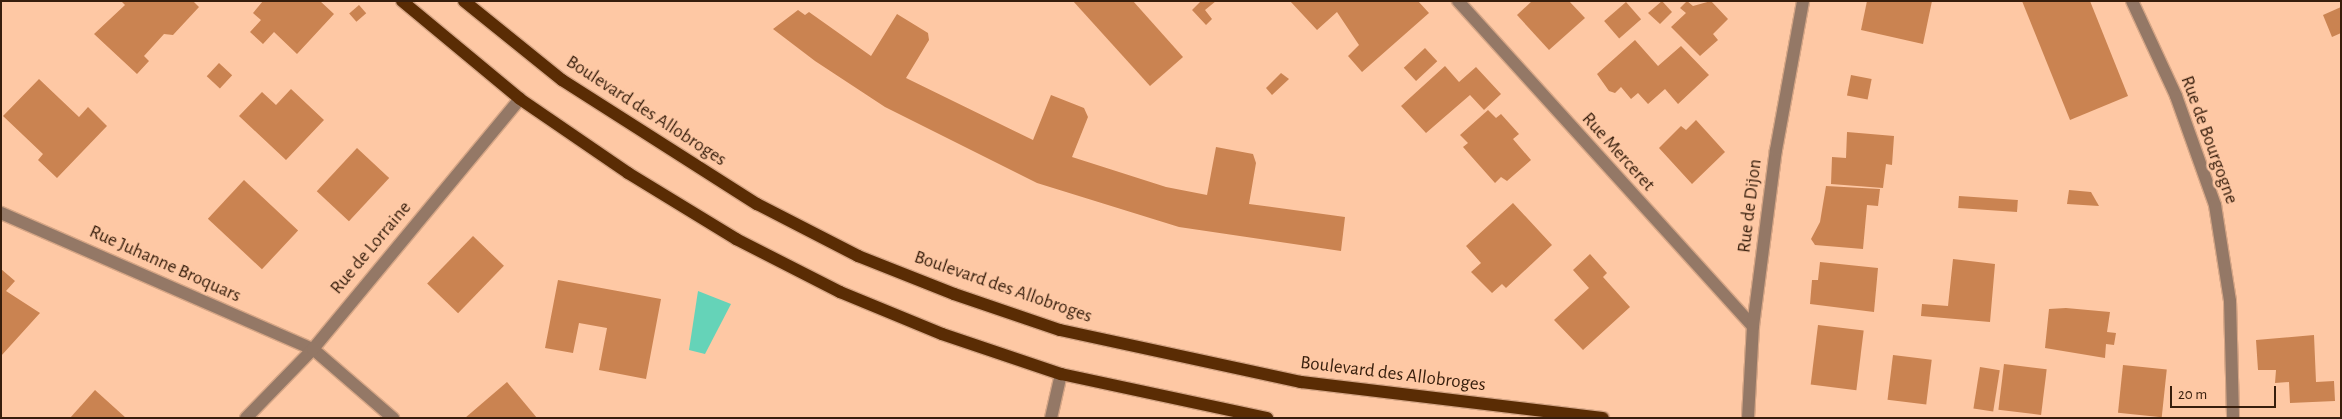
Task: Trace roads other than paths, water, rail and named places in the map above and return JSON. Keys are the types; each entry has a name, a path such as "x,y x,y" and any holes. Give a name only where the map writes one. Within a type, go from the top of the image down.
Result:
{"main road":[{"path":"402,1 520,99 628,173 762,252 932,330 1061,374 1266,418"},
{"name":"Boulevard des Allobroges","path":"464,1 562,80 757,204 858,256 954,294 1060,330 1301,382 1602,418"}],"street":[{"name":"Rue Merceret","path":"1458,1 1753,326"},
{"name":"Rue de Dijon","path":"1748,418 1753,326 1776,150 1803,1"},
{"name":"Rue de Bourgogne","path":"2132,1 2176,96 2215,204 2230,301 2233,418"},
{"name":"Rue de Lorraine","path":"246,418 313,349 520,99"},
{"name":"Rue Juhanne Broquars","path":"1,213 313,349 393,418"},
{"path":"1051,418 1061,374"}],"water":[{"path":"698,291 731,304 705,354 689,350"}]}
